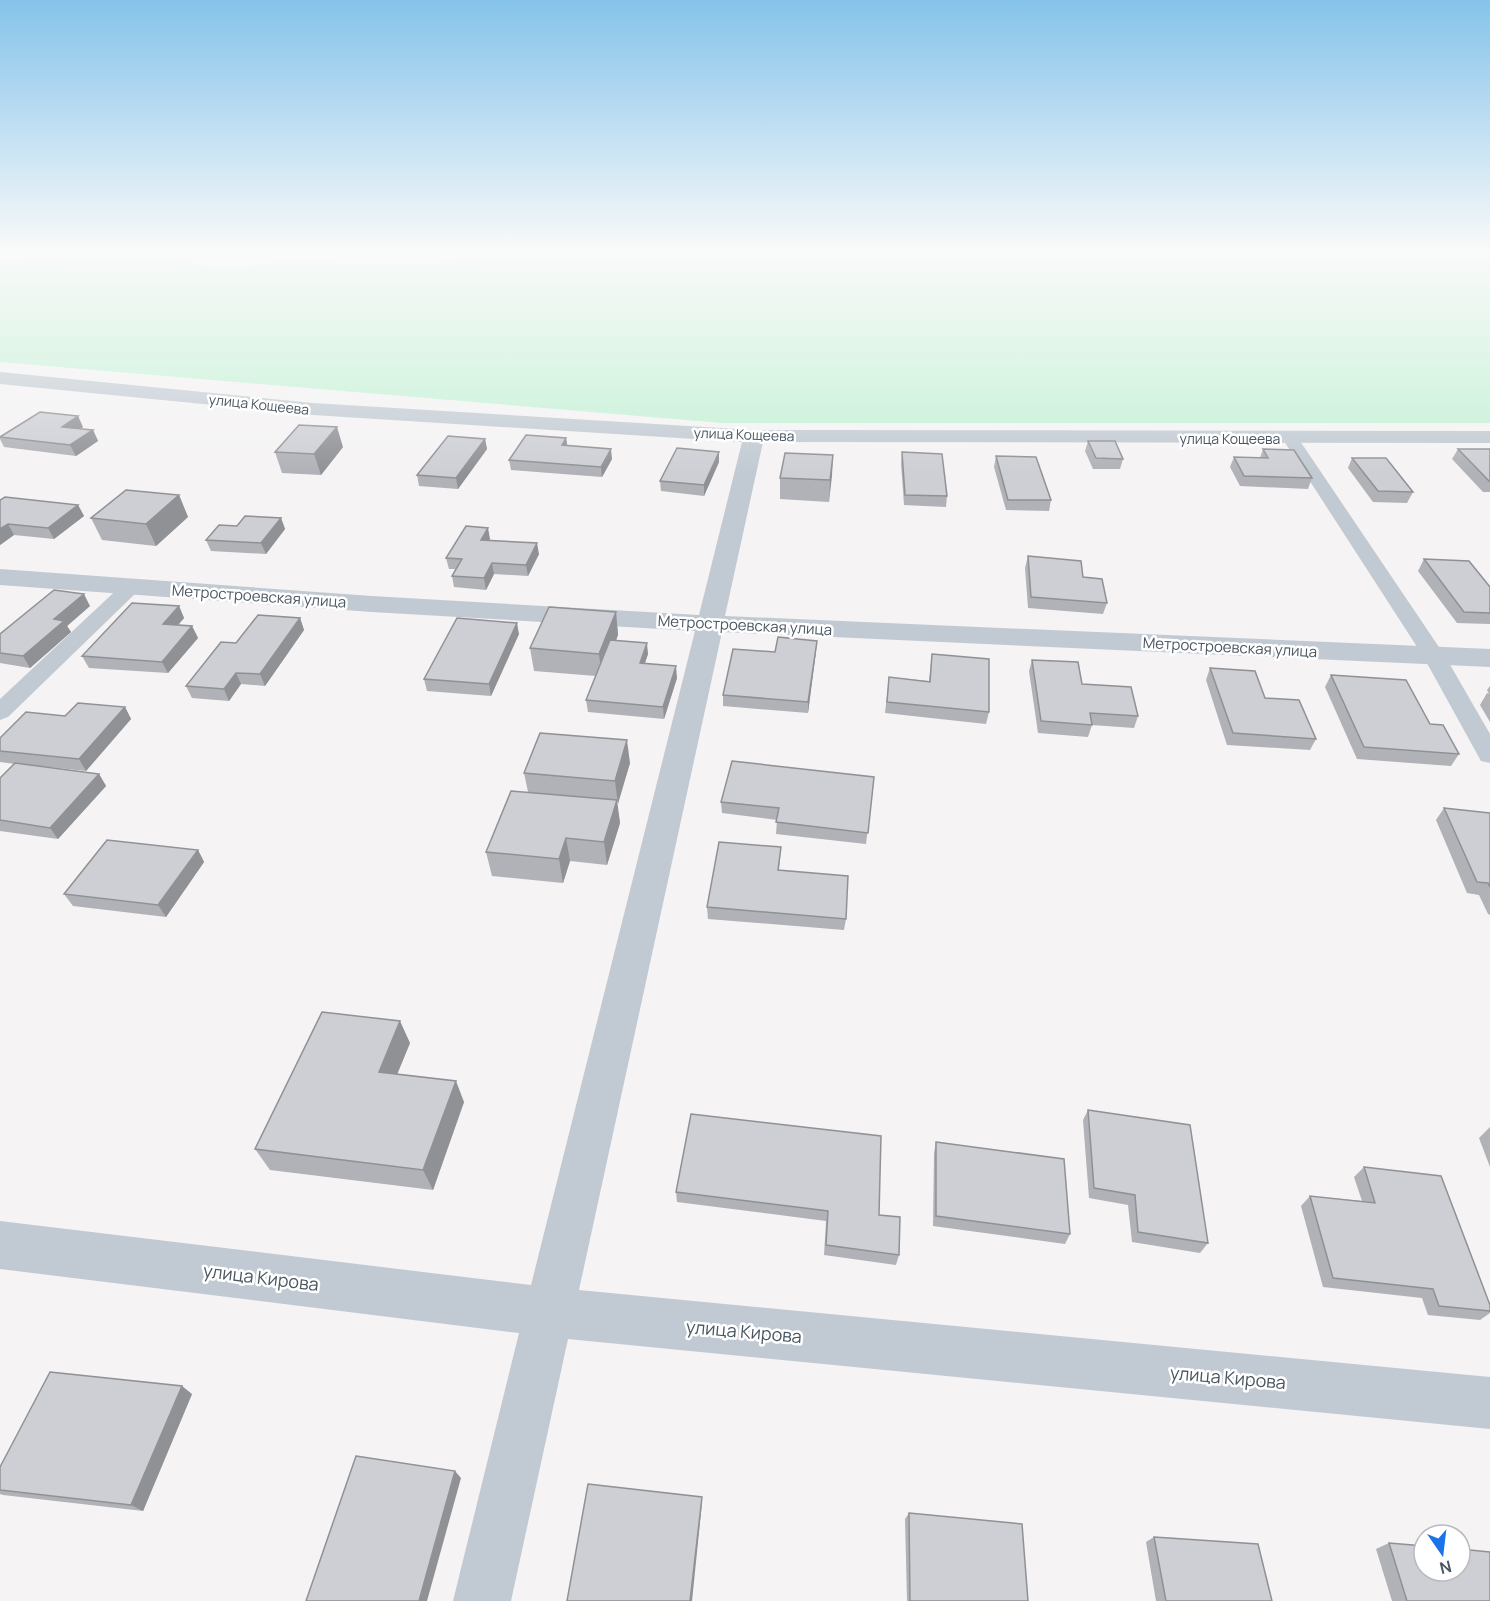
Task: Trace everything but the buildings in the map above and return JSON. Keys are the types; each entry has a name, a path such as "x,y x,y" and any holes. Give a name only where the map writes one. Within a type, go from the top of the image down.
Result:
{"street":[{"name":"улица Кощеева","path":"0,378 313,409 754,435 1490,437"},
{"path":"482,1601 754,435"},
{"name":"Метростроевская улица","path":"0,577 710,624 1490,658"},
{"name":"улица Кирова","path":"0,1245 549,1312 1490,1402"}],"lane":[{"path":"1290,438 1434,656 1490,755"},
{"path":"0,712 130,587"}],"green space":[{"path":"0,325 1490,325 1490,423 722,423 0,362"}]}
